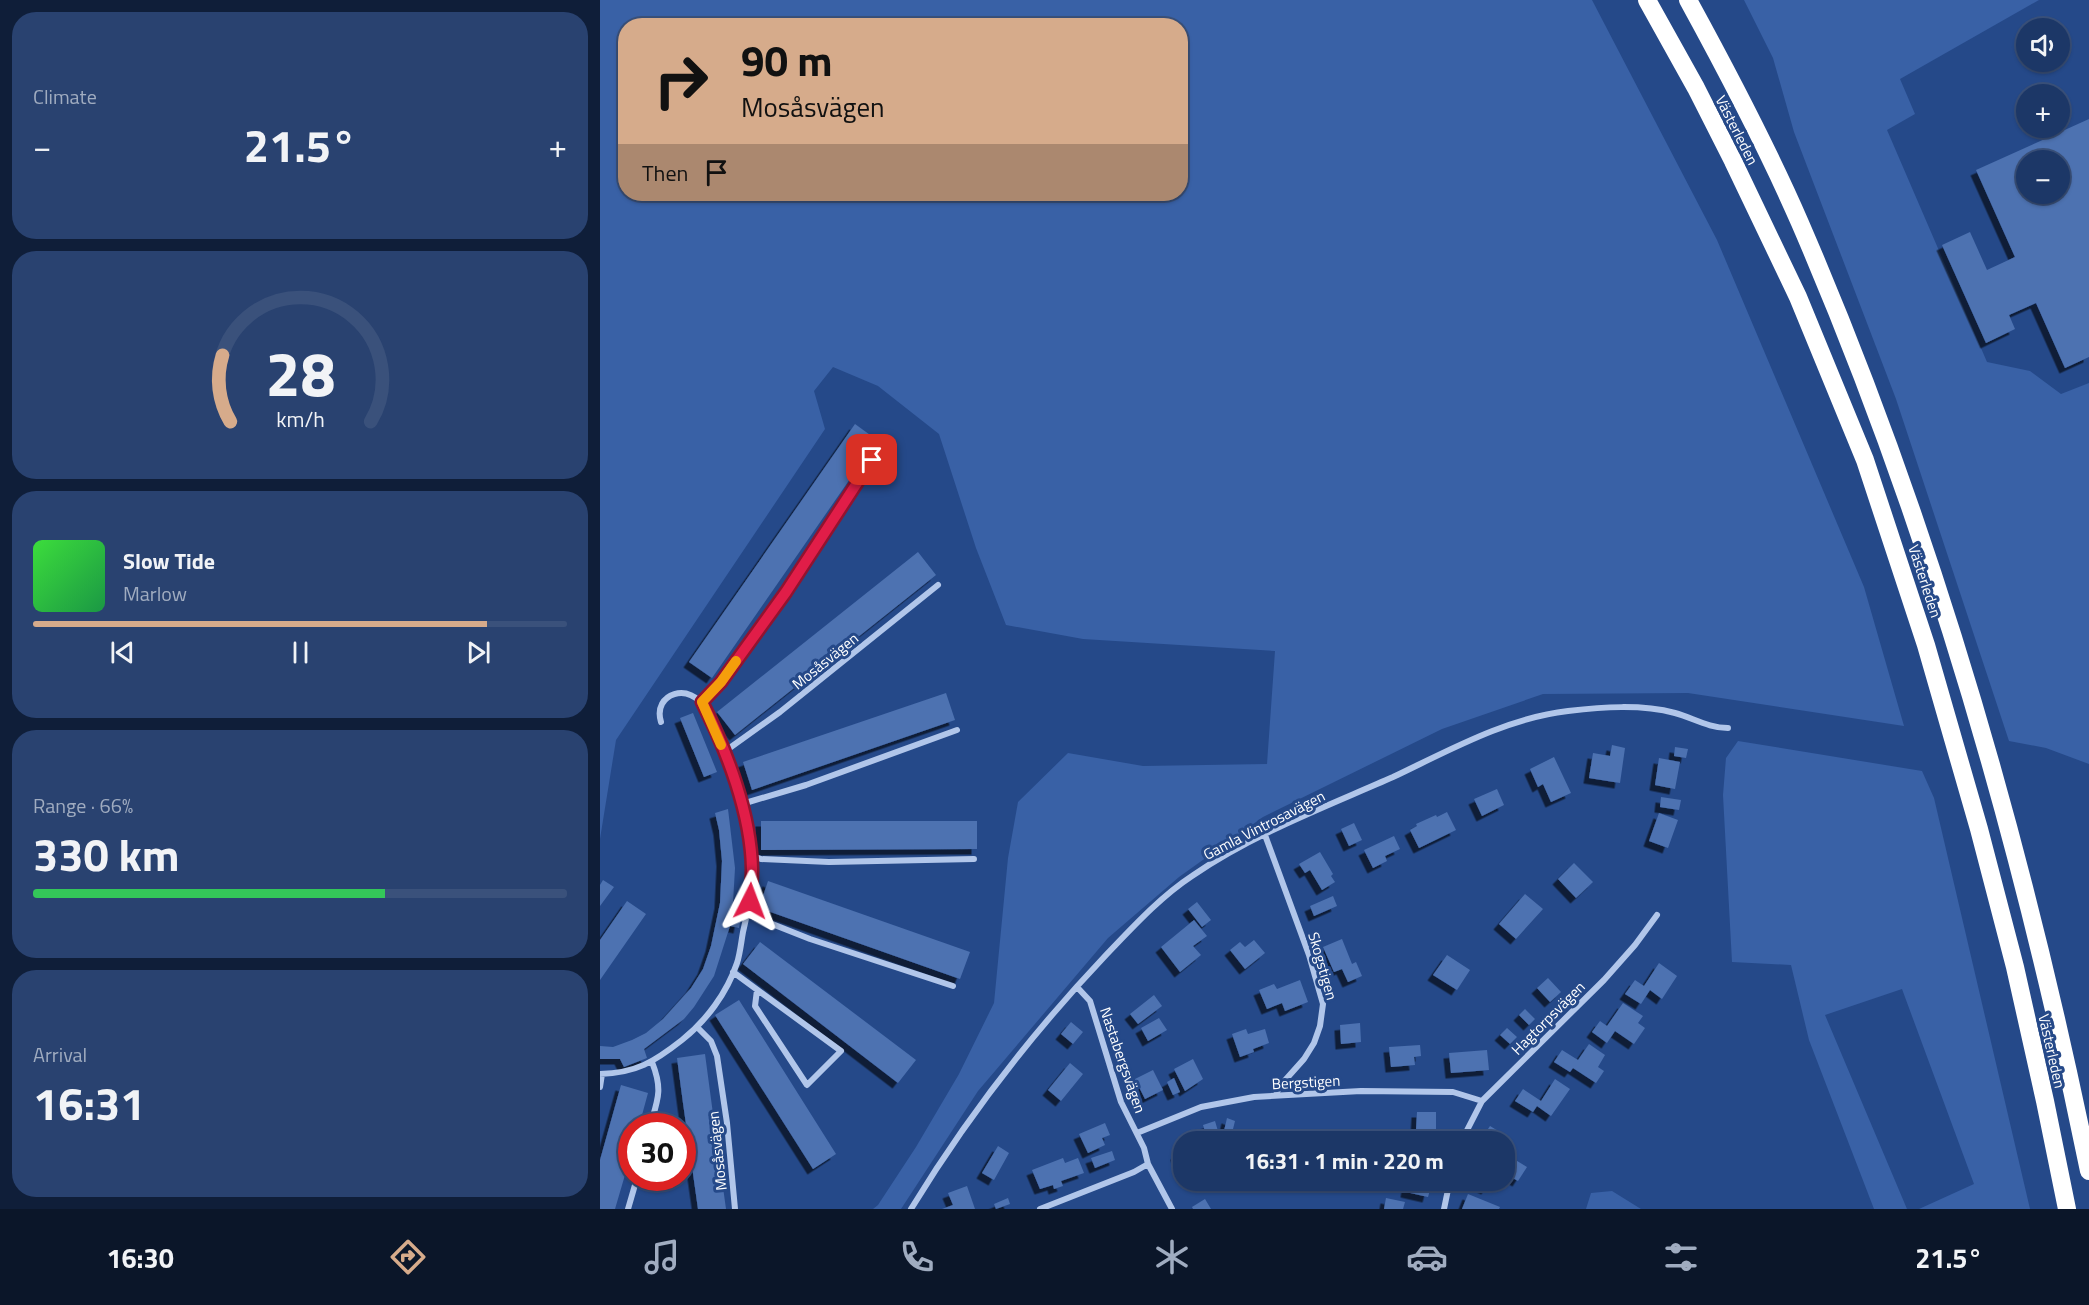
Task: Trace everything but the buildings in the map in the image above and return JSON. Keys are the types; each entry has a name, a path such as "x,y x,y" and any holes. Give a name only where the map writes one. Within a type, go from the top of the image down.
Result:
{"highway":[{"path":"1634,0 1649,23 1673,47"},
{"name":"Västerleden","path":"1647,0 1734,161 1814,333 1865,460 1926,645 1965,779 2015,967 2067,1209"},
{"name":"Västerleden","path":"1689,1 1799,220 1854,353 1919,528 1953,631 1997,779 2051,994 2089,1171"}],"street":[{"path":"702,702 721,682 786,592 872,460"},
{"name":"Mosåsvägen","path":"724,752 780,712 938,585"},
{"path":"600,1087 601,1074 637,1069 652,1062 697,1027 717,1002 733,972 747,914 752,868 742,804 724,752 702,702 688,694 674,693 665,700 660,710 661,722"},
{"name":"Gamla Vintrosavägen","path":"911,1209 965,1128 1015,1062 1077,987 1129,932 1190,877 1234,850 1477,738 1537,716 1603,708 1650,708 1675,713 1716,728 1728,728"},
{"path":"742,804 806,784 957,730"},
{"name":"Skogstigen","path":"1265,835 1309,955 1323,1004 1320,1026 1314,1043 1304,1059 1279,1087 1276,1095"},
{"path":"750,855 761,859 829,862 974,859"},
{"path":"747,914 810,939 953,986"},
{"name":"Hagtorpsvägen","path":"1467,1131 1482,1101 1604,980 1635,945 1657,915"},
{"path":"733,972 841,1051 807,1085 755,1006 757,990"},
{"name":"Nastabergsvägen","path":"1077,987 1090,1001 1121,1102 1144,1148 1148,1164 1172,1209"},
{"name":"Mosåsvägen","path":"697,1027 711,1041 717,1056 728,1123 735,1209"},
{"path":"652,1062 660,1084 654,1113"},
{"name":"Bergstigen","path":"1137,1133 1201,1107 1228,1100 1276,1095 1361,1091 1453,1092 1482,1101"},
{"path":"1040,1209 1134,1172 1148,1164"},
{"path":"628,1209 633,1191"},
{"path":"1444,1209 1448,1191"}],"shaded area":[{"path":"600,0 1592,0 1717,240 1864,587 1904,726 1688,693 1543,694 1442,729 1263,817 1179,877 1108,938 978,1091 901,1209 873,1209 878,1205 916,1147 959,1074 994,1003 1008,858 1018,802 1068,753 1143,766 1267,764 1275,651 1083,639 1006,625 976,548 939,434 878,386 833,367 814,391 825,429 616,740 600,839"},
{"path":"1744,0 2039,0 1900,79 1915,114 1887,130 1987,362 2030,371 2061,394 2089,383 2089,764 2046,748 2009,741 1896,399 1794,132 1773,58"},
{"path":"1738,741 1922,771 1934,798 2030,1209 1919,1209 1974,1184 1902,989 1825,1015 1907,1209 1874,1209 1809,1040 1791,965 1732,962 1723,795 1726,758"},
{"path":"1612,1191 1641,1209 1586,1209 1591,1193"}],"slow traffic":[{"path":"721,745 702,702 721,682 736,661"}],"route":[{"path":"750,901 752,868 742,804 714,726 702,702 721,682 786,592 872,460"}]}
